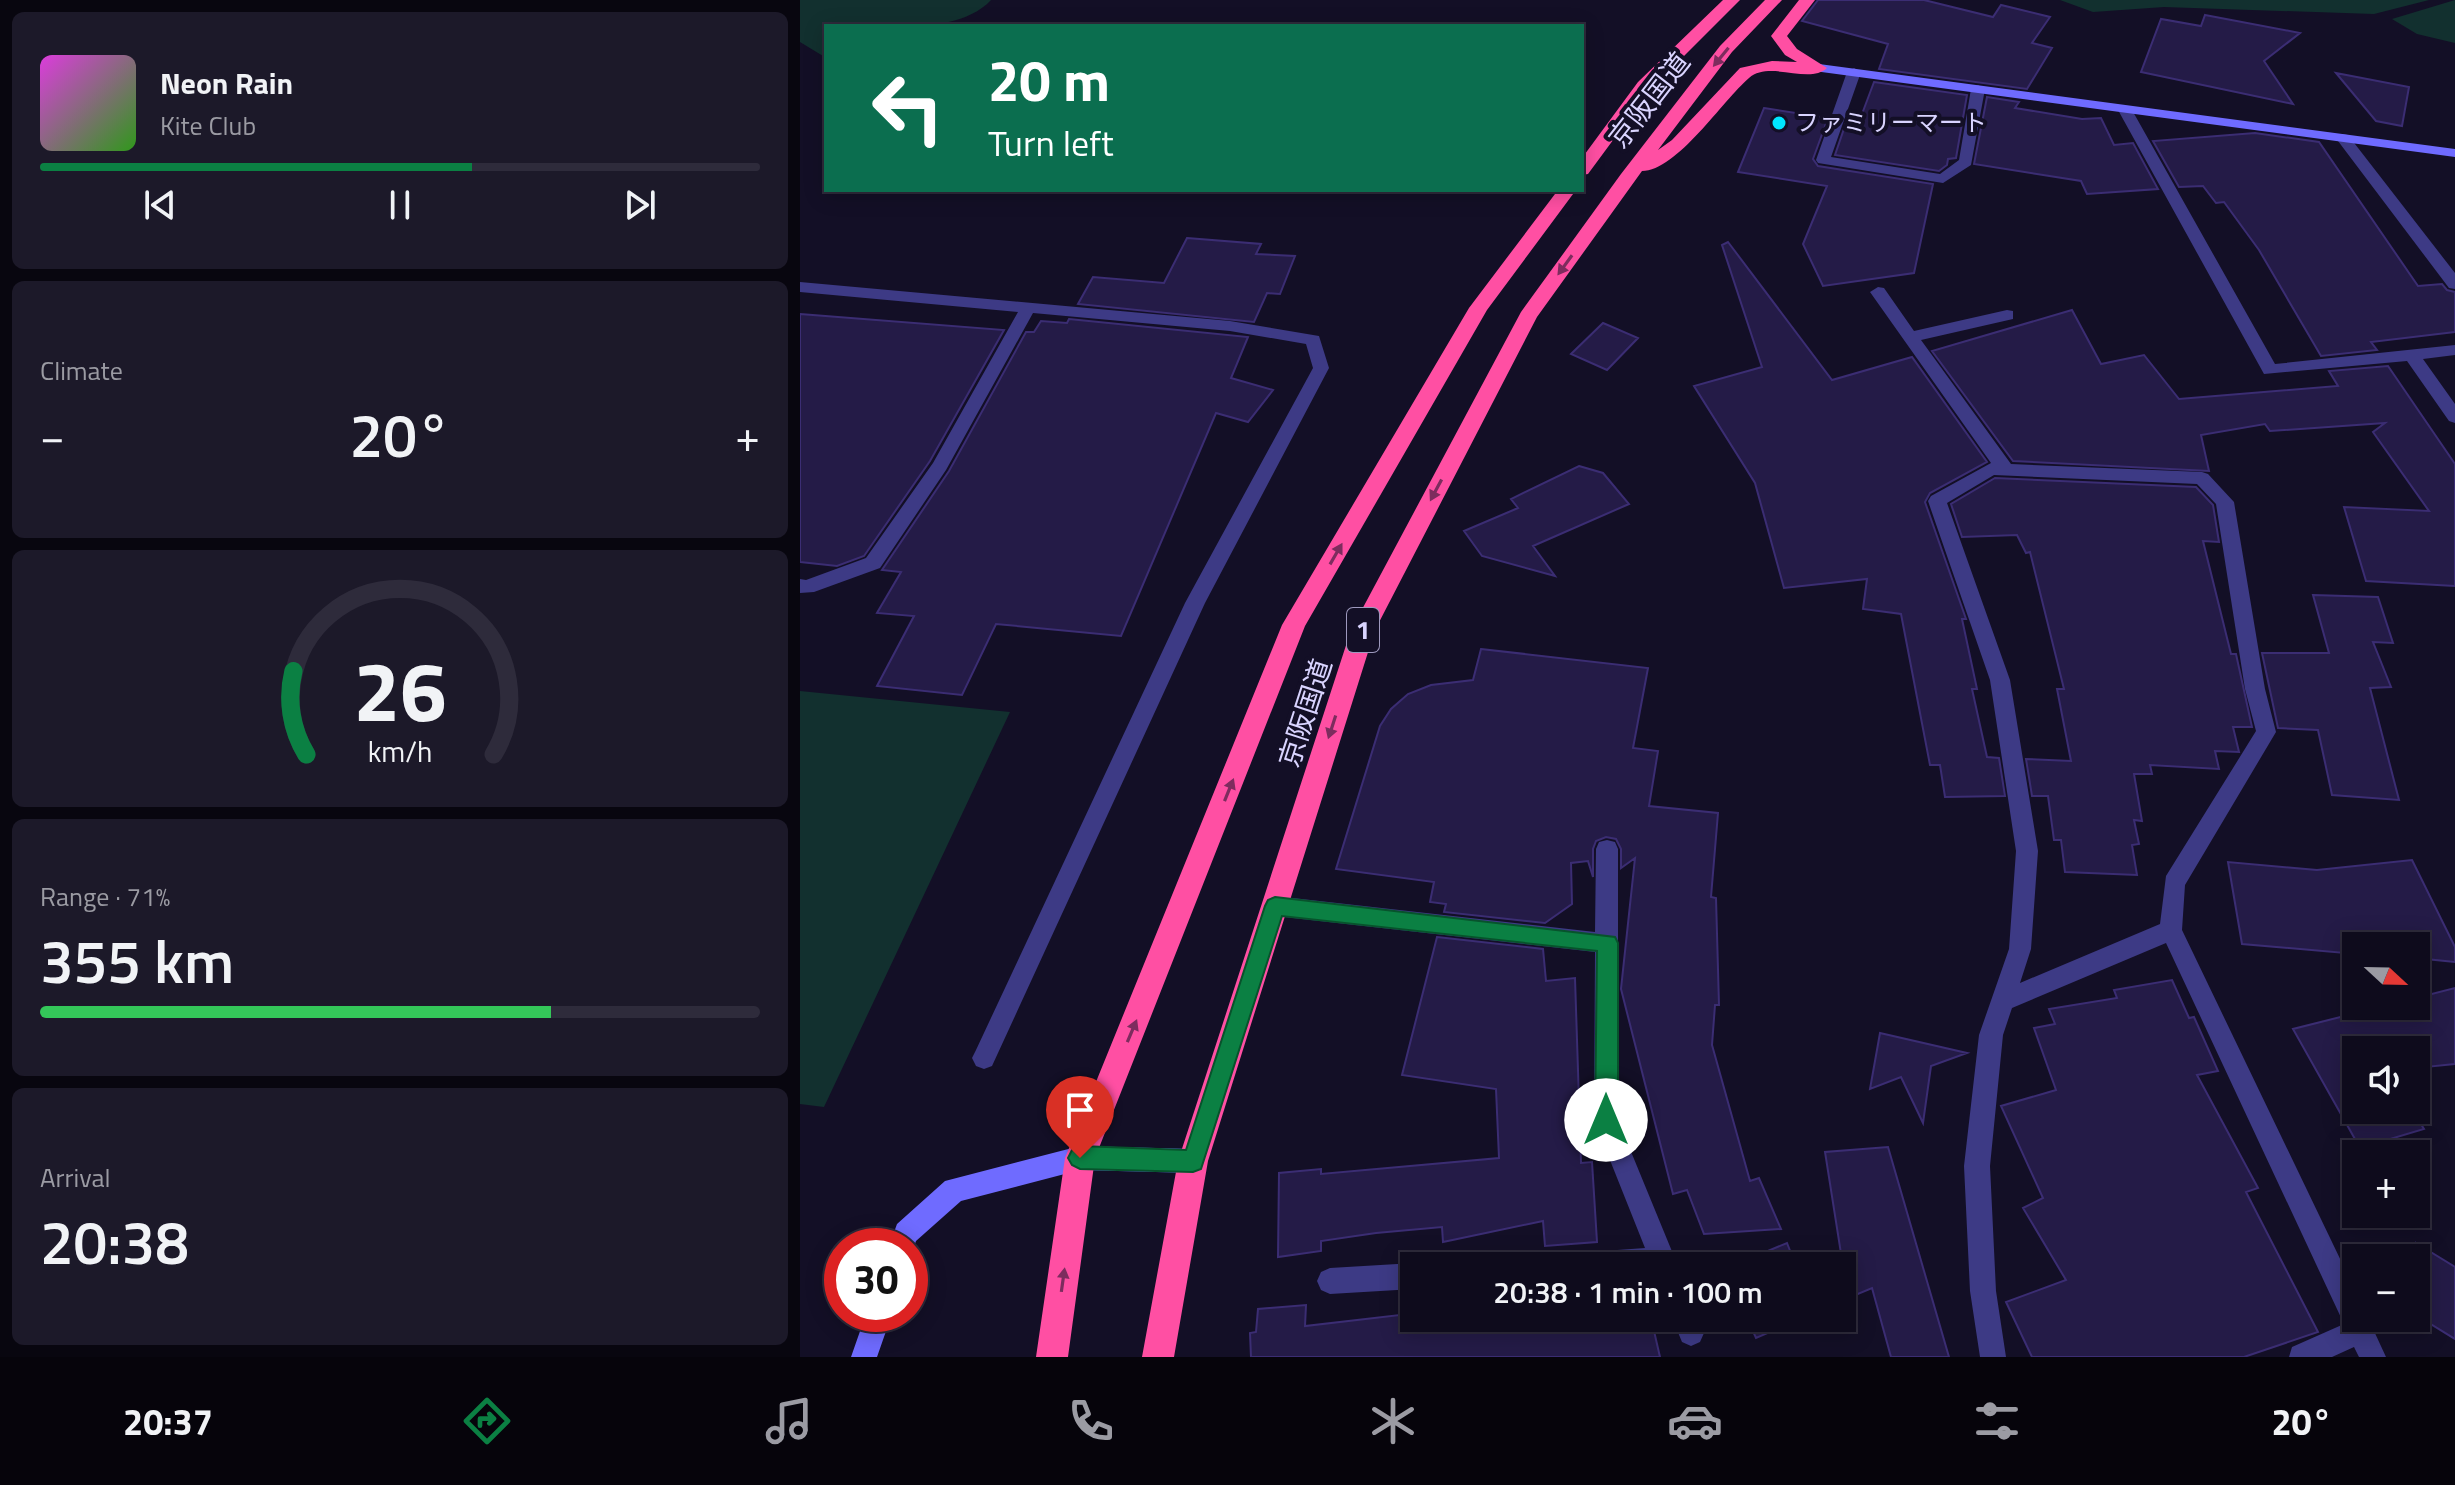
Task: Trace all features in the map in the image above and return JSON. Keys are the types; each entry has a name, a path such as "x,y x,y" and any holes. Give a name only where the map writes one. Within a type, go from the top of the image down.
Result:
{"highway":[{"name":"京阪国道","path":"1584,167 1644,86 1732,0"},
{"name":"京阪国道","path":"1158,1357 1193,1161 1363,630 1528,316 1627,178 1726,49 1774,0"},
{"path":"1807,0 1779,36 1791,52 1819,68"},
{"name":"1","path":"1627,178 1678,144 1746,71 1772,66 1819,68"},
{"name":"京阪国道","path":"1052,1357 1080,1158 1294,625 1479,308 1566,192"}],"street":[{"path":"1819,68 2455,153"},
{"path":"1854,72 1823,160 1943,179 1966,162 1978,89"},
{"path":"2125,110 2270,370 2455,350"},
{"path":"2343,138 2455,284"},
{"path":"800,287 1230,326 1313,340 1321,368 1195,603 984,1058"},
{"path":"1878,292 2006,470"},
{"path":"800,586 807,587 873,563 940,466 1029,306"},
{"path":"1910,337 2007,315"},
{"path":"2412,355 2455,417"},
{"path":"1993,1357 1983,1291 1977,1166 1991,1035 2020,949 2027,851 2000,680 1937,501 1991,469 2202,478 2225,502 2255,689 2266,732 2174,883 2171,930 2342,1295"},
{"path":"1607,849 1606,1120 1660,1252"},
{"path":"1275,906 1607,943"},
{"path":"2003,1001 2171,930"},
{"path":"912,1228 954,1190 1080,1158 1193,1161"},
{"path":"1330,1281 1400,1277"},
{"path":"864,1357 873,1332"},
{"path":"2302,1357 2357,1332"},
{"path":"2360,1332 2373,1357"}],"green space":[{"path":"800,0 991,0 976,12 936,24 824,24 823,56 800,42"},
{"path":"2060,0 2429,0 2374,14 2164,7 2093,12"},
{"path":"2455,0 2455,43 2417,34 2392,19"},
{"path":"800,691 1010,712 824,1107 800,1104"}],"building":[{"path":"1818,0 1924,0 1993,17 2001,5 2050,17 2032,43 2052,48 2027,89 1879,69 1888,44 1802,21"},
{"path":"2205,15 2300,33 2264,61 2293,104 2141,72 2161,19 2201,26"},
{"path":"2336,73 2409,87 2402,126 2376,121"},
{"path":"1874,82 1967,95 1956,158 1948,159 1947,165 1939,171 1835,155 1847,120 1859,122"},
{"path":"1987,97 2019,102 2015,108 2082,119 2101,118 2114,145 2133,143 2158,189 2087,194 2081,181 1974,164"},
{"path":"1764,108 1828,118 1813,159 1818,166 1933,184 1914,273 1823,286 1803,244 1827,186 1738,172"},
{"path":"2255,133 2319,142 2418,286 2442,284 2447,290 2455,292 2455,332 2371,342 2377,350 2321,356 2259,250 2224,202 2216,203 2203,186 2179,187 2153,141"},
{"path":"1187,238 1261,244 1256,254 1295,256 1280,294 1267,293 1254,322 1078,304 1093,277 1164,283"},
{"path":"1728,242 1832,380 1912,357 1987,462 1930,493 1925,502 1966,619 1962,619 1977,689 1972,689 1987,757 1999,758 2005,796 1945,797 1940,765 1930,765 1901,614 1863,609 1867,579 1784,588 1755,483 1694,386 1762,367 1722,245"},
{"path":"2072,310 2101,364 2144,355 2179,399 2338,386 2329,371 2388,366 2455,464 2455,586 2366,581 2344,507 2429,511 2373,432 2385,423 2270,431 2265,424 2201,435 2209,471 2013,461 1932,351"},
{"path":"800,314 1004,330 930,461 864,556 837,566 800,562"},
{"path":"1069,319 1248,337 1231,378 1273,390 1248,422 1216,413 1121,636 996,624 962,695 877,686 914,616 877,613 901,572 882,570 949,471 1026,332 1034,332 1041,321 1067,323"},
{"path":"1603,323 1638,338 1607,370 1571,354"},
{"path":"1579,466 1603,473 1629,504 1533,546 1555,576 1482,556 1464,531 1518,508 1511,499"},
{"path":"1995,478 2196,487 2213,505 2219,542 2203,541 2231,654 2236,654 2252,727 2233,727 2239,752 2215,751 2219,769 2150,765 2152,774 2134,774 2142,821 2134,820 2139,844 2132,845 2137,875 2065,872 2061,840 2054,840 2048,796 2032,796 2026,759 2071,761 2057,689 2064,689 2030,552 2026,553 2017,535 1962,537 1951,504"},
{"path":"2313,595 2378,597 2393,643 2373,642 2391,687 2370,688 2399,800 2332,795 2318,730 2278,728 2262,653 2329,653"},
{"path":"1481,649 1648,668 1633,748 1658,751 1649,806 1718,813 1711,897 1716,898 1719,1005 1715,1005 1712,1045 1750,1181 1759,1178 1781,1229 1704,1234 1687,1190 1673,1194 1621,989 1635,858 1621,868 1621,849 1616,839 1606,837 1596,841 1593,877 1588,861 1571,863 1572,904 1545,923 1444,912 1446,904 1430,902 1434,882 1336,869 1380,726 1391,709 1408,694 1431,685 1473,680"},
{"path":"2412,860 2455,947 2455,962 2430,959 2430,932 2342,932 2342,953 2242,944 2228,862 2317,870"},
{"path":"1437,937 1543,949 1546,981 1575,978 1581,1163 1592,1162 1597,1242 1545,1246 1543,1221 1443,1242 1442,1227 1376,1233 1321,1241 1321,1251 1278,1257 1279,1173 1321,1169 1321,1174 1499,1158 1496,1089 1402,1075"},
{"path":"2172,980 2189,1018 2194,1017 2218,1071 2197,1075 2258,1188 2246,1192 2318,1332 2244,1357 2032,1357 2006,1302 2066,1280 2023,1208 2043,1198 2001,1106 2056,1090 2034,1028 2055,1024 2049,1009 2117,998 2114,990"},
{"path":"2455,988 2455,1064 2430,1067 2430,1036 2342,1036 2342,1116 2293,1029 2342,1017 2342,1020 2430,1020 2430,994"},
{"path":"1880,1033 1967,1053 1931,1066 1923,1123 1901,1077 1870,1089"},
{"path":"2346,1124 2421,1124 2424,1129 2387,1140 2355,1140"},
{"path":"1888,1147 1949,1357 1891,1357 1872,1288 1856,1295 1856,1252 1841,1252 1825,1152"},
{"path":"1787,1243 1791,1252 1765,1252"},
{"path":"2430,1252 2455,1267 2455,1339 2430,1324"},
{"path":"1306,1305 1305,1326 1400,1315 1400,1332 1654,1332 1660,1357 1251,1357 1250,1333 1256,1332 1258,1309"},
{"path":"1753,1332 1770,1332 1756,1338"}],"place":[{"name":"ファミリーマート","path":"1779,123"}],"route":[{"path":"1080,1158 1193,1161 1275,906 1607,943 1606,1120"}]}
